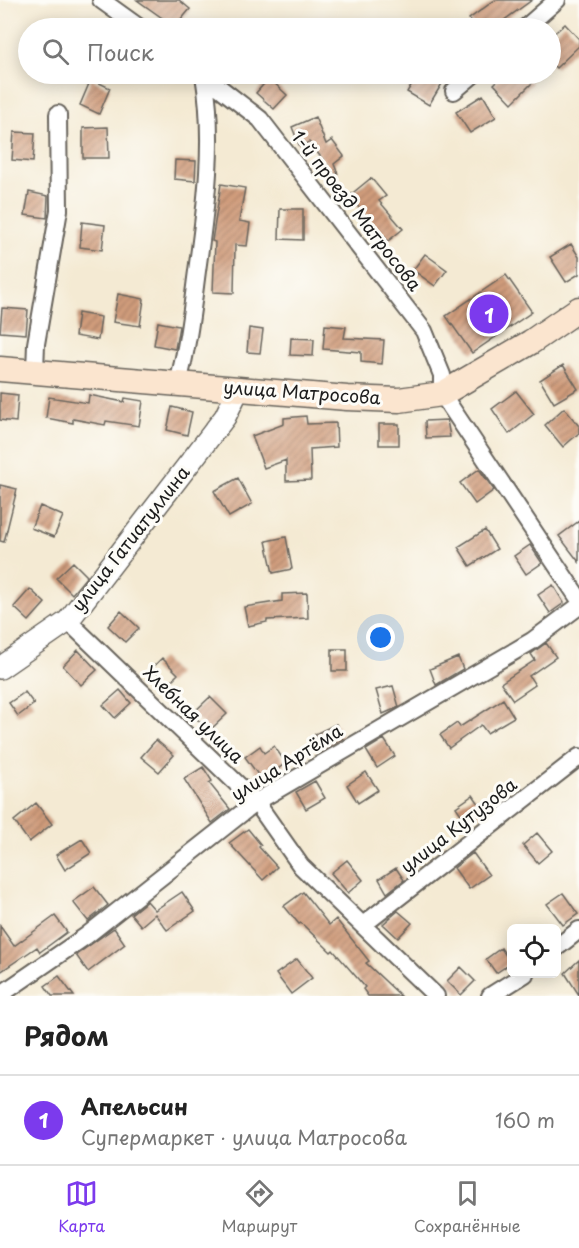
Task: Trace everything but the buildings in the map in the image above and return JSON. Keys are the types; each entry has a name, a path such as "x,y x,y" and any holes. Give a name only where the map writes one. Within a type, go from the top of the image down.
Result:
{"main road":[{"name":"улица Матросова","path":"0,369 399,400 442,394 531,342 579,309"}],"street":[{"path":"101,0 126,18"},
{"path":"536,18 557,0"},
{"name":"1-й проезд Матросова","path":"178,383 186,355 208,191 209,107 205,84"},
{"name":"1-й проезд Матросова","path":"216,84 260,119 424,331 442,375 442,394"},
{"path":"454,91 462,84"},
{"path":"35,370 36,344 59,210 58,114"},
{"name":"улица Гатиатуллина","path":"0,668 68,621 225,417 239,388"},
{"path":"442,394 579,599"},
{"name":"улица Артёма","path":"0,995 86,936 256,802 532,641 579,606"},
{"name":"Хлебная улица","path":"68,621 256,802 301,866 436,996"},
{"name":"улица Кутузова","path":"363,924 579,757"},
{"path":"561,944 579,930"},
{"path":"490,996 519,978"}],"place":[{"name":"Апельсин","path":"489,314"}]}
